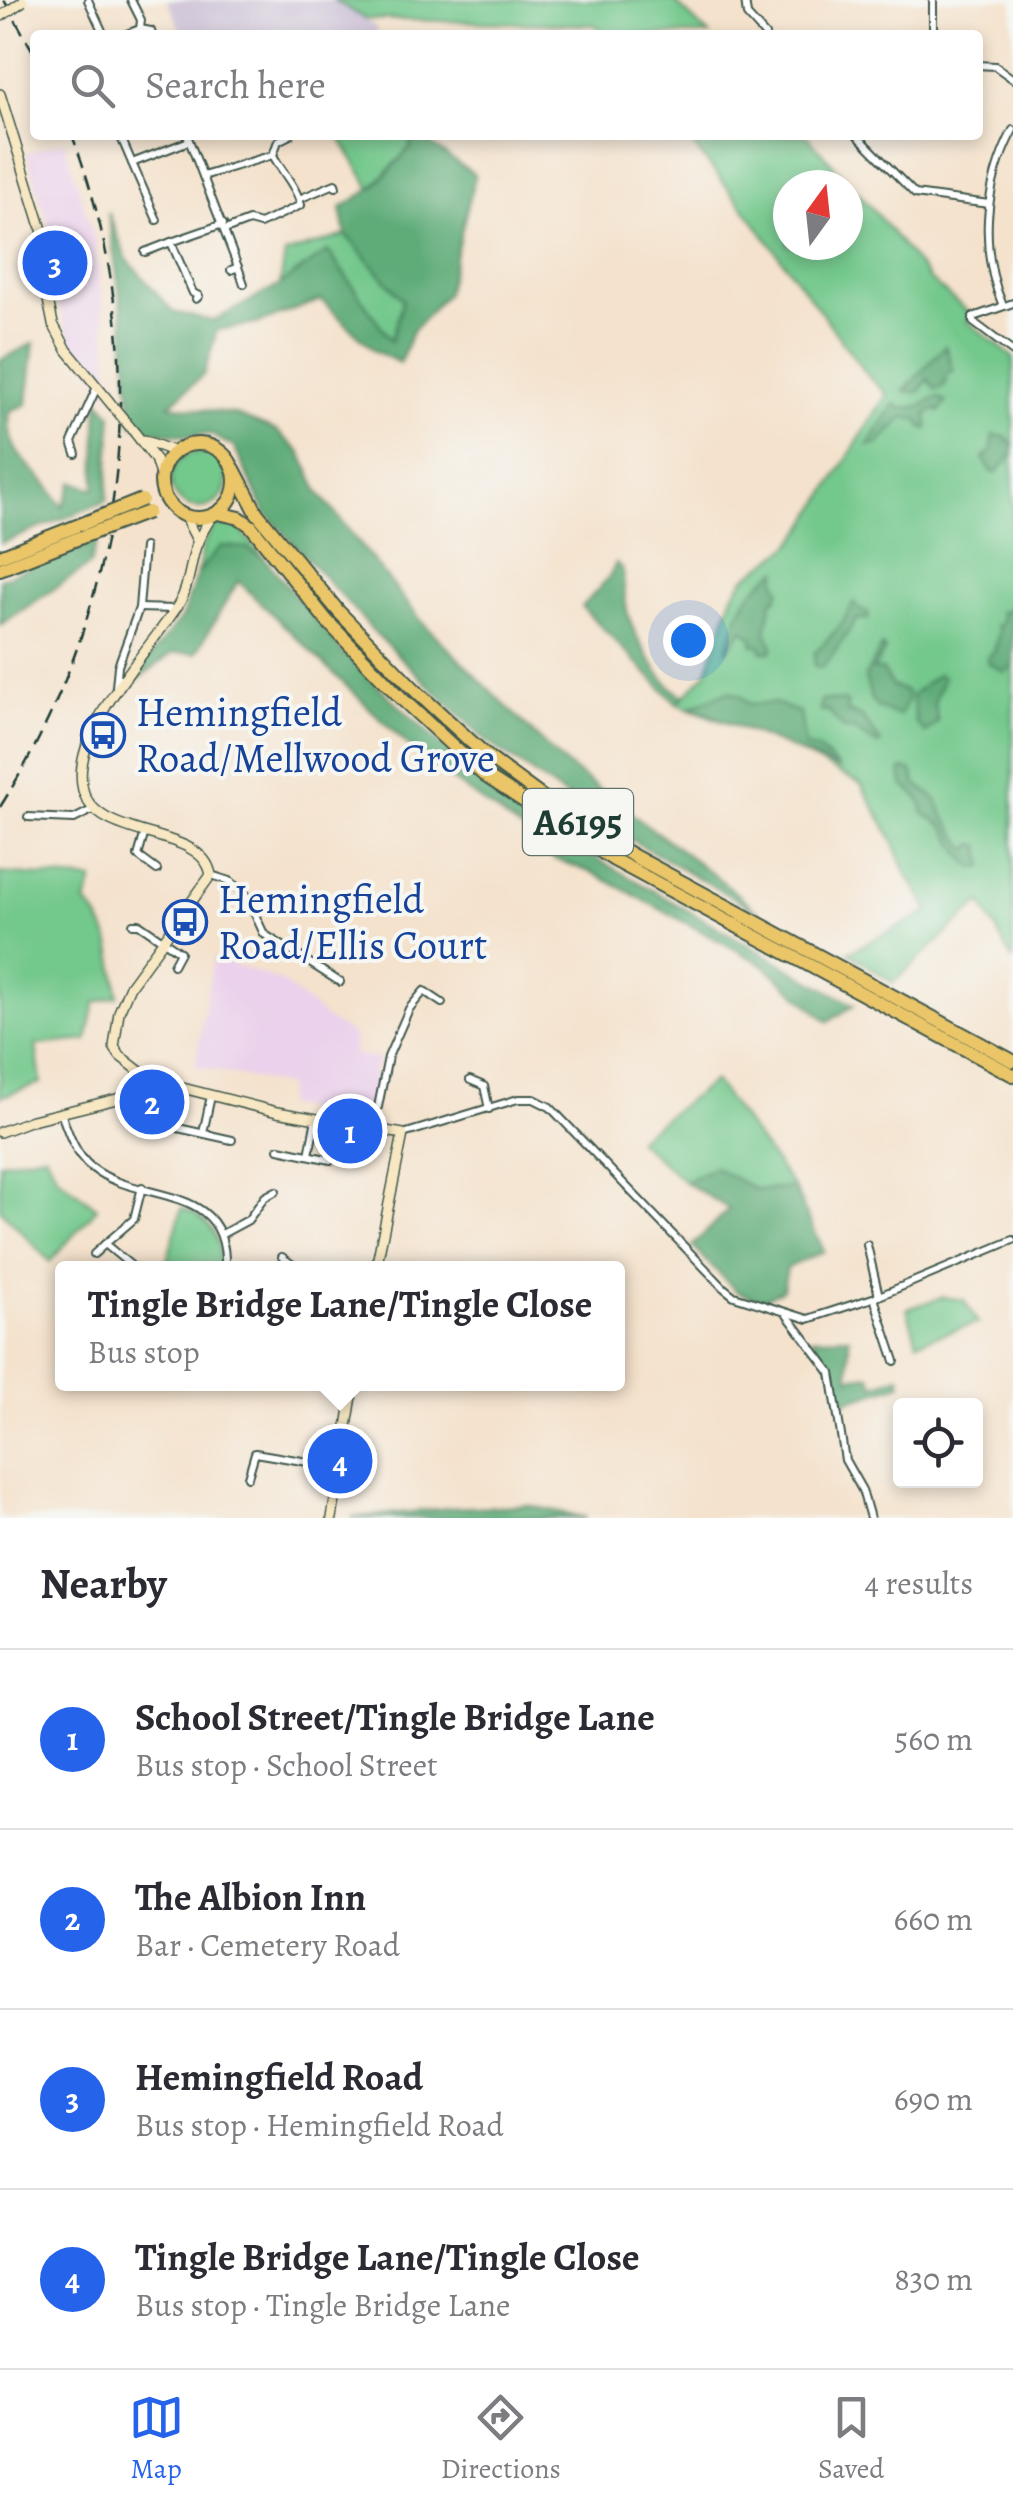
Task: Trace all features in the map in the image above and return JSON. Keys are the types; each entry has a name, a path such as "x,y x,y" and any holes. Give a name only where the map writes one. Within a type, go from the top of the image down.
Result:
{"highway":[{"path":"175,452 190,445 208,445 224,454 234,469 234,494 215,515"},
{"name":"A6195","path":"0,569 145,506 175,452"},
{"name":"A6195","path":"234,469 258,513 340,612 419,694 489,758 564,813 632,855 1013,1060"},
{"path":"161,482 168,502 182,515"},
{"name":"A6195","path":"145,506 198,518 240,518 252,526 327,620 402,700 484,774 614,860 1013,1075"},
{"name":"A6195","path":"0,556 82,531"}],"street":[{"path":"0,17 24,0"},
{"path":"88,0 102,30"},
{"path":"131,0 140,29 146,30"},
{"path":"745,0 747,15 760,30"},
{"path":"933,0 934,30"},
{"path":"983,65 995,66 1013,78"},
{"path":"0,94 48,249 47,294 53,324 66,350 155,459 161,482"},
{"path":"1002,306 991,273 988,204 1001,156 1013,130"},
{"path":"122,140 156,220"},
{"path":"132,163 184,140"},
{"path":"189,140 224,227 235,269 244,284"},
{"path":"203,176 272,155 280,140"},
{"path":"863,140 914,194 988,204"},
{"path":"145,252 224,227 260,224 301,206 293,182 272,155"},
{"path":"300,199 335,184 336,187"},
{"path":"171,242 193,293 199,296 196,299"},
{"path":"1013,303 973,317 973,322 1013,352"},
{"path":"76,454 72,442 97,387"},
{"path":"136,434 175,452"},
{"path":"182,515 198,542"},
{"path":"215,515 198,542 182,599 149,650 116,688 85,754 83,792 94,809 114,823 190,849 209,866 210,875 130,986 119,1012 114,1047 120,1056 151,1080 316,1119 403,1134 518,1099 534,1100 550,1107 724,1288 734,1296 808,1320 877,1297 1013,1240"},
{"path":"116,688 118,666 138,608 144,547"},
{"path":"138,608 175,609"},
{"path":"28,817 74,819 94,809"},
{"path":"146,832 138,856 157,870"},
{"path":"210,875 230,880 246,892 264,934 340,982"},
{"path":"132,924 139,924 180,952 173,965"},
{"path":"370,1128 388,1058 408,1009 424,991 442,1004"},
{"path":"0,1132 141,1093 151,1080"},
{"path":"470,1080 484,1086 489,1109"},
{"path":"203,1133 211,1096"},
{"path":"61,1114 88,1165 107,1177 187,1200 204,1212 222,1234 224,1261"},
{"path":"309,1155 316,1119"},
{"path":"169,1126 232,1140"},
{"path":"377,1261 403,1134"},
{"path":"279,1148 331,1160"},
{"path":"94,1254 134,1219 142,1188"},
{"path":"222,1234 248,1220 265,1197 276,1191"},
{"path":"106,1244 126,1261"},
{"path":"866,1245 896,1361"},
{"path":"282,1257 287,1261"},
{"path":"787,1314 831,1372 845,1460 862,1490 870,1518"},
{"path":"332,1518 353,1391"},
{"path":"248,1477 255,1453 372,1473"}],"shaded area":[{"path":"167,0 334,0 377,28 377,30 181,30"},
{"path":"64,141 96,244 112,397 69,338 57,296 53,240 27,153"},
{"path":"213,957 281,981 328,1020 355,1036 353,1054 381,1060 375,1067 373,1105 366,1116 285,1106 287,1086 195,1066"}],"green space":[{"path":"334,0 673,0 704,30 600,30 596,25 365,19"},
{"path":"341,140 410,140 411,146 371,189"},
{"path":"410,140 433,140 430,144 475,175 446,294 412,332 400,363 375,351 321,300 256,324 217,330 204,374 170,405 234,414 277,431 301,453 319,493 424,624 561,761 760,913 614,830 486,741 375,633 265,512 234,447 209,434 185,436 145,430 132,423 123,317 108,212 126,258 173,312 213,321 280,285 328,251 391,341 403,300 346,235 341,208 374,187 411,147"},
{"path":"689,140 811,140 838,170 773,170 773,247"},
{"path":"863,198 930,280 972,315 967,321 1013,357 1013,961 981,902 893,983 849,952 930,911 907,875 890,834 861,784 784,745 677,704 707,672 733,594 746,577 789,547 805,527 887,394 867,375 782,260 863,260"},
{"path":"346,235 403,300 392,342 328,251 280,285 285,254"},
{"path":"34,343 27,404 10,411 14,446 63,507 73,482 95,489 98,399 112,415 107,501 0,544 0,360"},
{"path":"945,346 954,371 947,373 945,385 936,390 928,379 919,392 904,391"},
{"path":"938,397 946,402 939,412 936,409 927,414 928,429 919,420 904,417 878,444 868,445 895,403 899,408 914,407"},
{"path":"993,435 1013,443 1013,454 996,473 983,458 992,451"},
{"path":"199,452 219,460 227,480 219,500 199,508 179,500 171,480 179,460"},
{"path":"214,526 239,528 265,559 247,548 198,572 203,545"},
{"path":"98,539 90,565 0,625 0,579"},
{"path":"221,546 247,548 265,559 343,653 503,798 596,858 854,1005 828,1022 764,965 593,873 554,859 542,845 418,755 238,581 196,653 173,653 121,692 182,617 198,572"},
{"path":"616,563 622,569 627,610 635,632 658,671 684,696 677,704 582,607 609,577"},
{"path":"778,570 776,581 780,589 772,600 766,632 773,646 771,652 752,644 753,638 743,629 726,652 749,596"},
{"path":"854,602 860,610 868,612 868,619 857,619 828,662 821,668 815,666 814,654 841,625"},
{"path":"1013,602 1013,666 1004,672 987,658 995,650 999,629 996,626 1003,622 1000,612 1007,611"},
{"path":"882,646 885,650 873,670 882,670 892,686 907,692 908,700 899,716 877,707 865,677"},
{"path":"938,674 943,678 934,703 938,722 925,733 916,723 912,695"},
{"path":"728,691 749,704 776,703 800,713 805,747 818,749 840,769 691,707"},
{"path":"821,701 847,702 847,712 861,716 881,742 878,745 852,729 844,729 827,710 820,711"},
{"path":"901,770 912,771 916,784 936,799 968,850 975,844 981,846 984,867 974,868 944,827 923,813 920,801 903,785"},
{"path":"0,873 93,880 86,903 107,935 118,996 95,1003 87,1040 36,1045 41,1083 0,1097"},
{"path":"714,1081 794,1188 756,1190 714,1167 685,1182 636,1139"},
{"path":"45,1154 58,1177 97,1208 50,1262 0,1209 0,1162"},
{"path":"714,1167 756,1190 794,1188 824,1251 787,1268 783,1289 761,1301 736,1291 692,1246 729,1209 685,1182"},
{"path":"182,1208 207,1223 217,1239 220,1261 167,1261"},
{"path":"943,1297 964,1300 978,1323 917,1342 907,1309"},
{"path":"849,1337 849,1378 870,1375 874,1385 900,1376 902,1384 841,1403 835,1372 811,1338"},
{"path":"527,1505 587,1518 351,1518 449,1508"}],"railway":[{"path":"4,0 30,46"},
{"path":"0,807 43,730 77,649 101,565 115,479 120,392 114,306 99,219 74,140"}],"place":[{"name":"Hemingfield Road","path":"55,263"},
{"name":"Hemingfield Road/Mellwood Grove","path":"103,735"},
{"name":"Hemingfield Road/Ellis Court","path":"185,922"},
{"name":"The Albion Inn","path":"152,1102"},
{"name":"School Street/Tingle Bridge Lane","path":"350,1131"},
{"name":"Tingle Bridge Lane/Tingle Close","path":"340,1461"}]}
